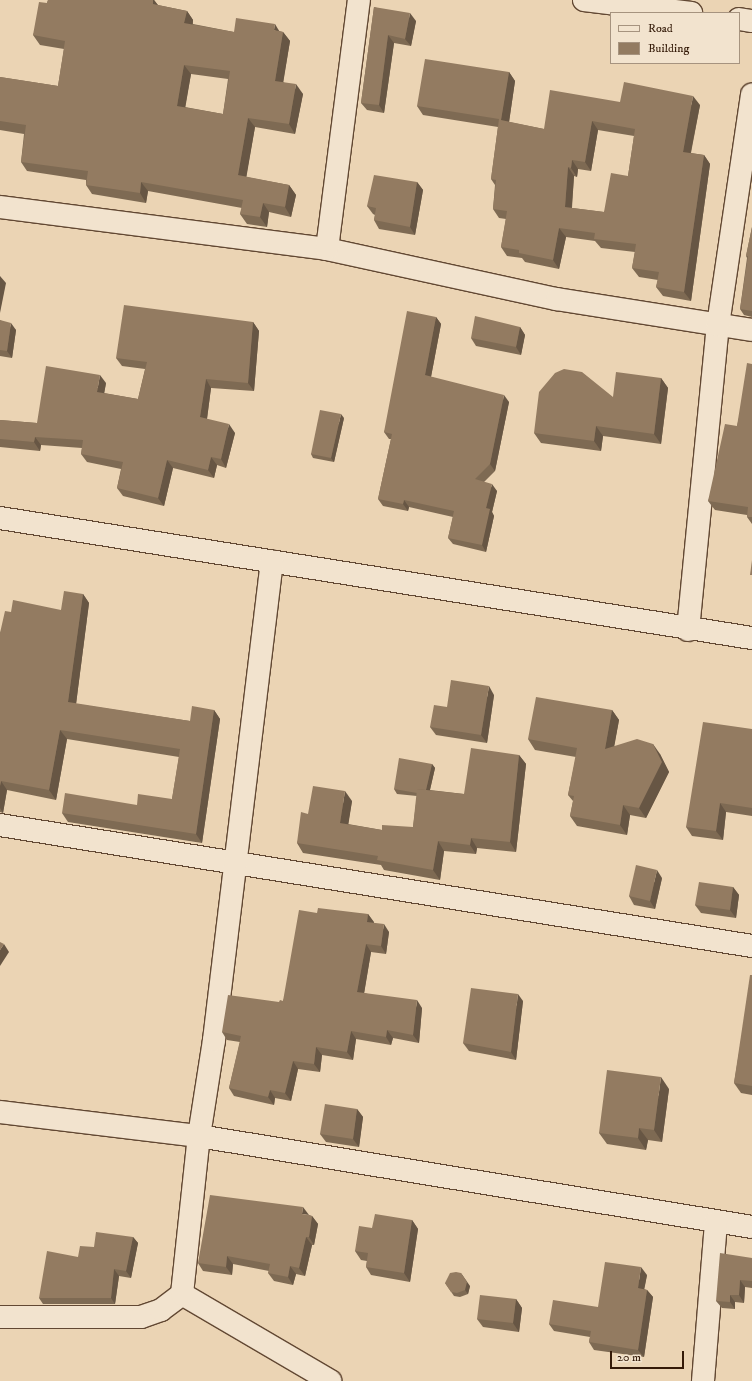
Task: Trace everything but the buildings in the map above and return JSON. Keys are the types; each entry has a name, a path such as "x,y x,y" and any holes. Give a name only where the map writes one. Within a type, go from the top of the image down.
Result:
{"street":[{"path":"327,249 359,0"},
{"path":"584,0 618,2 685,12"},
{"path":"740,19 752,21"},
{"path":"688,630 718,325 752,94"},
{"path":"0,207 327,249 557,299 752,330"},
{"path":"0,518 688,630 752,638"},
{"path":"0,1317 141,1317 161,1310 182,1294 199,1136 214,1040 272,562"},
{"path":"0,824 752,946"},
{"path":"0,1112 199,1136 716,1223 752,1227"},
{"path":"703,1381 716,1223"},
{"path":"182,1294 330,1381"}]}
